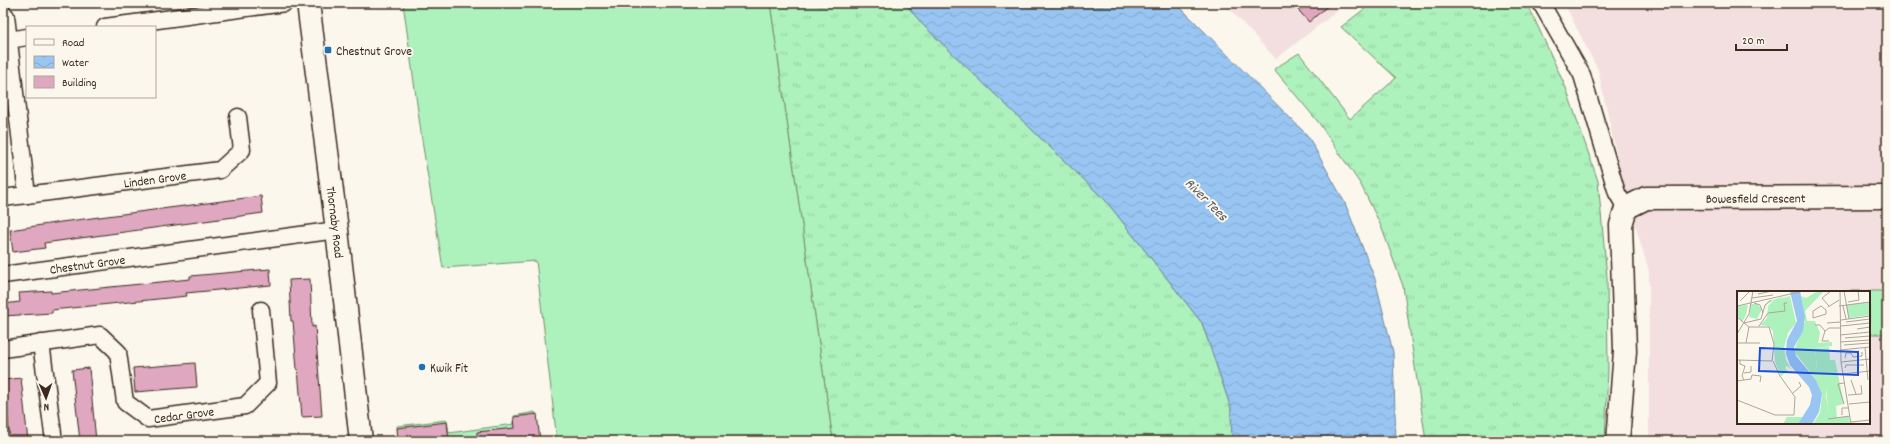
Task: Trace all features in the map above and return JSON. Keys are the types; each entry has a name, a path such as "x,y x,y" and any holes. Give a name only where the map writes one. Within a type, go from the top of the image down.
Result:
{"street":[{"path":"112,26 284,3"},
{"name":"Thornaby Road","path":"308,3 337,230 361,441"},
{"path":"1541,3 1582,75 1617,193 1626,208 1621,225 1625,351 1618,441"},
{"path":"6,16 6,40 27,195"},
{"path":"6,40 26,38"},
{"name":"Linden Grove","path":"3,198 220,170 242,150 238,117"},
{"name":"Bowesfield Crescent","path":"1626,208 1646,198 1887,197"},
{"name":"Chestnut Grove","path":"3,275 337,230"},
{"name":"Cedar Grove","path":"3,349 100,334 118,352 125,402 148,419 245,406 268,383 261,310"},
{"path":"41,343 54,441"}],"shaded area":[{"path":"1224,3 1347,3 1276,59"},
{"path":"1564,3 1887,3 1887,441 1649,441 1649,271 1624,188 1598,70"}],"green space":[{"path":"403,3 770,3 833,441 557,441 536,261 443,268 423,147"},
{"path":"770,3 905,3 923,25 1106,201 1202,323 1231,408 1232,441 833,441"},
{"path":"1372,3 1527,3 1566,88 1598,181 1607,277 1608,369 1605,441 1426,441 1403,286 1381,226 1361,185 1319,123 1274,69 1299,53 1350,119 1396,78 1341,27"},
{"path":"1870,291 1887,291 1887,334 1870,334"},
{"path":"535,412 540,441 399,441 397,426 447,420 449,433 514,424 514,416"}],"water":[{"name":"River Tees","path":"905,3 1176,3 1308,136 1345,203 1375,279 1393,352 1396,441 1232,441 1231,408 1202,323 1106,201 923,25"}],"building":[{"path":"1292,3 1331,3 1309,22"},
{"path":"261,196 263,213 44,243 45,248 13,252 10,230"},
{"path":"270,269 271,285 186,293 187,296 52,310 52,313 3,316 3,304 20,302 19,293 51,291 51,293 190,279 190,276"},
{"path":"310,279 312,327 315,326 322,416 302,417 293,321 291,321 289,280"},
{"path":"195,363 197,387 135,392 133,368"},
{"path":"89,368 96,441 80,441 72,370"},
{"path":"21,378 28,441 10,441 4,380"},
{"path":"537,414 540,441 477,441 477,432 515,428 514,417"},
{"path":"447,422 449,441 398,441 397,428"}],"place":[{"name":"Chestnut Grove","path":"328,50"},
{"name":"Kwik Fit","path":"422,367"}]}
